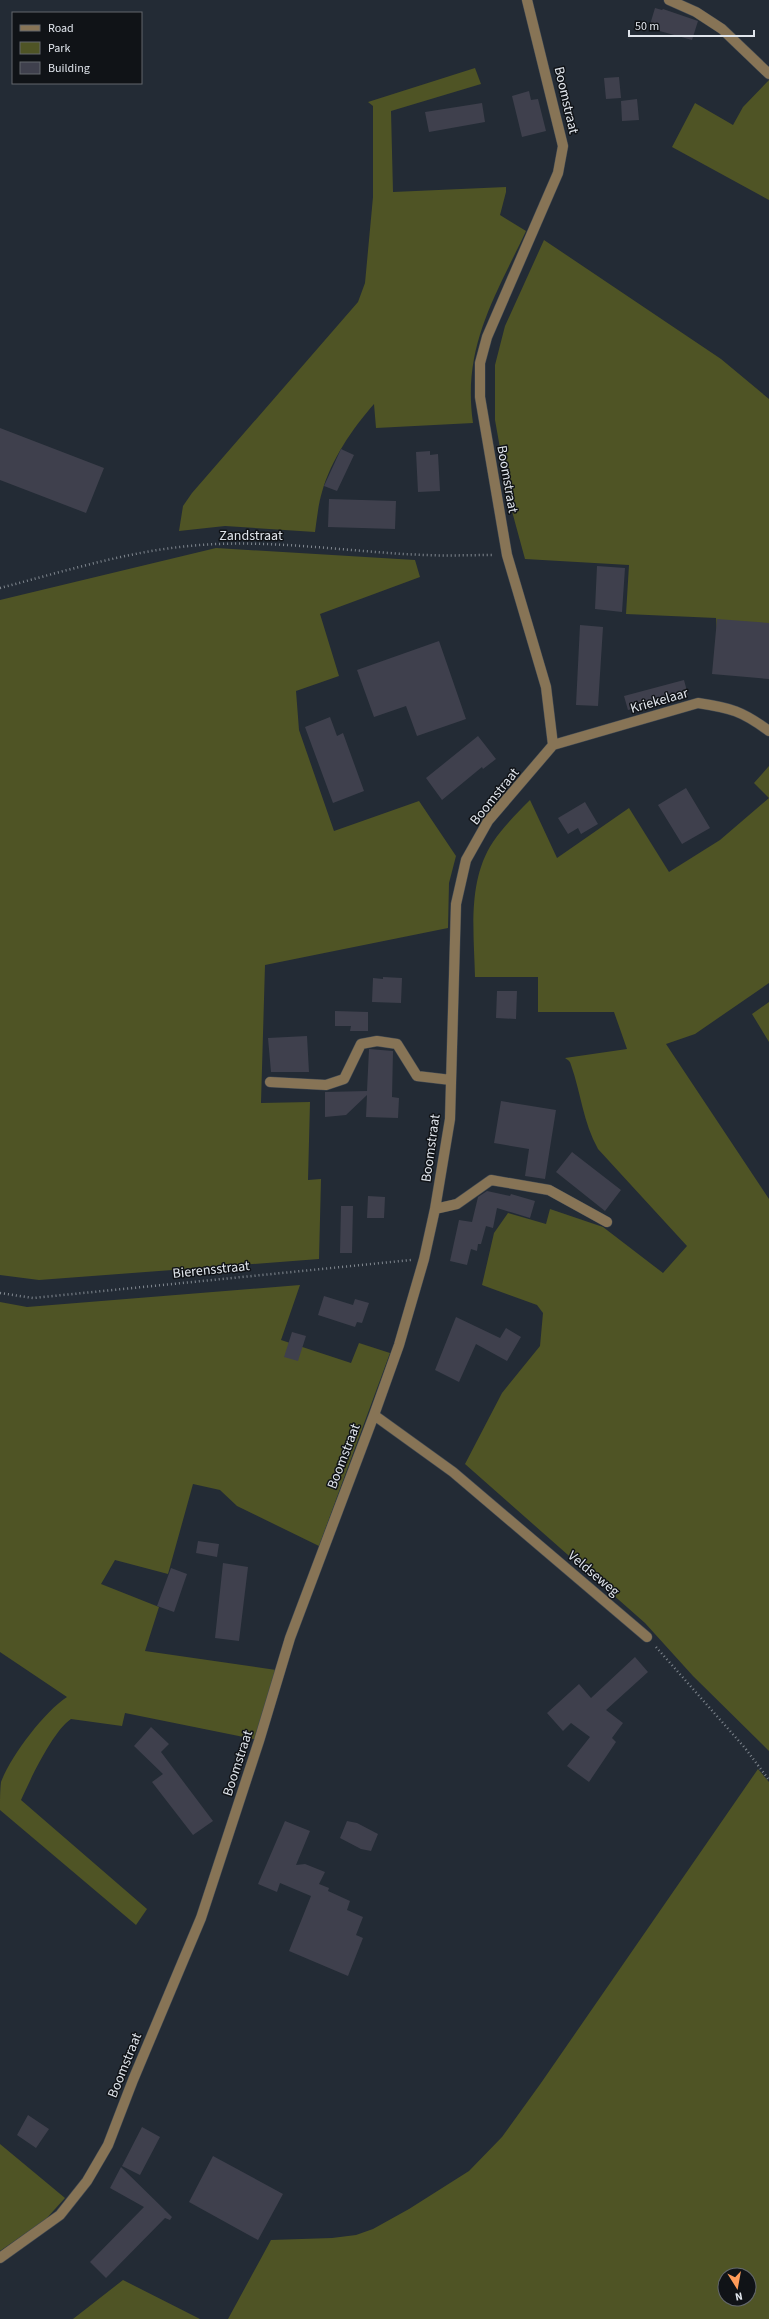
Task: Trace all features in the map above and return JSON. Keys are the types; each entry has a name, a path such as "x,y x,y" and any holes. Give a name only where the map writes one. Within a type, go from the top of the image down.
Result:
{"street":[{"name":"Boomstraat","path":"0,2258 60,2215 87,2181 108,2145 133,2080 201,1918 259,1741 290,1638 374,1415 424,1259 435,1209 450,1119 456,904 466,860 488,821 553,745 546,687 507,555 480,397 480,363 487,337 558,173 563,146 527,0"},
{"path":"669,0 696,12 722,29 769,74"},
{"name":"Kriekelaar","path":"553,745 698,703 721,706 746,714 769,731"},
{"path":"270,1082 326,1085 344,1079 360,1044 377,1041 397,1044 417,1076 451,1080"},
{"path":"435,1209 457,1204 490,1180 549,1190 607,1222"},
{"name":"Veldseweg","path":"374,1415 453,1472 647,1637"}],"path":[{"name":"Zandstraat","path":"0,588 115,558 188,546 237,544 325,546 424,555 507,555"},
{"name":"Bierensstraat","path":"0,1293 33,1298 424,1259"},
{"path":"647,1637 745,1748 769,1780"}],"green space":[{"path":"475,68 481,84 391,111 393,192 506,187 500,215 526,231 493,301 477,346 472,370 471,396 473,423 376,428 374,404 350,434 331,468 321,497 315,532 225,526 179,531 183,506 192,493 358,302 365,283 373,197 373,106 368,102"},
{"path":"769,80 769,200 672,147 695,103 733,125 743,107"},
{"path":"544,240 721,359 769,399 769,634 717,634 716,618 626,614 629,565 525,559 510,504 495,420 495,365 505,326"},
{"path":"216,548 415,560 420,577 320,614 339,676 296,691 299,730 334,831 419,801 456,856 449,883 448,928 265,965 261,1103 310,1102 308,1180 321,1179 319,1259 39,1280 0,1275 0,600"},
{"path":"769,766 769,798 754,783"},
{"path":"769,798 769,983 695,1034 666,1044 769,1199 769,1751 693,1676 645,1623 465,1464 502,1393 540,1346 543,1313 537,1305 482,1285 494,1233 508,1213 546,1224 550,1209 603,1227 663,1273 687,1246 598,1149 589,1128 571,1064 565,1058 627,1049 614,1012 538,1012 538,977 475,977 473,925 474,908 479,873 485,857 501,831 530,800 557,858 629,808 669,872 720,840"},
{"path":"769,1002 769,1042 752,1014"},
{"path":"300,1285 281,1340 351,1363 359,1343 390,1353 319,1546 237,1506 220,1490 193,1484 168,1574 115,1560 101,1584 159,1607 145,1651 276,1670 258,1740 125,1713 122,1726 71,1719 64,1725 50,1744 36,1768 21,1800 147,1909 136,1925 0,1810 1,1782 12,1760 29,1735 48,1713 67,1697 0,1652 0,1302 27,1307"},
{"path":"758,1769 769,1782 769,2319 228,2319 271,2240 332,2238 356,2235 373,2229 409,2209 469,2171 502,2137"},
{"path":"0,2144 65,2198 45,2220 0,2251"},
{"path":"123,2280 200,2319 73,2319"}],"building":[{"path":"655,8 663,9 698,21 692,40 649,28"},
{"path":"619,77 621,98 606,99 604,78"},
{"path":"529,91 531,100 538,99 546,131 522,137 512,96"},
{"path":"637,99 639,120 622,121 621,101"},
{"path":"482,103 485,122 429,132 425,112"},
{"path":"0,428 104,468 86,513 0,480"},
{"path":"341,449 354,455 337,491 324,486"},
{"path":"430,451 430,455 438,454 440,491 418,492 416,452"},
{"path":"329,499 396,501 395,529 328,527"},
{"path":"597,566 625,568 622,612 595,609"},
{"path":"717,619 769,623 769,679 712,674"},
{"path":"580,625 603,627 598,706 576,705"},
{"path":"439,641 466,719 417,736 406,706 374,717 357,670"},
{"path":"684,680 688,695 628,710 624,696"},
{"path":"330,717 337,736 343,733 364,791 333,803 305,727"},
{"path":"478,736 496,759 483,769 482,767 442,800 426,778"},
{"path":"686,788 710,828 682,844 658,805"},
{"path":"585,802 598,824 581,834 578,828 568,834 558,818"},
{"path":"383,977 402,978 401,1003 372,1002 373,978 383,979"},
{"path":"497,991 517,991 516,1019 496,1018"},
{"path":"335,1011 368,1012 368,1031 350,1031 351,1026 335,1026"},
{"path":"307,1036 309,1072 271,1072 268,1038"},
{"path":"369,1049 393,1051 392,1097 399,1098 398,1118 366,1117 367,1095 346,1115 325,1117 325,1092 367,1091"},
{"path":"501,1101 556,1110 545,1179 525,1176 529,1149 494,1143"},
{"path":"572,1152 621,1190 605,1211 556,1172"},
{"path":"487,1191 510,1196 511,1194 535,1201 530,1218 497,1208 493,1228 486,1226 481,1244 478,1244 477,1251 471,1249 467,1265 450,1261 459,1220 472,1222 478,1197"},
{"path":"368,1196 385,1197 384,1218 367,1218"},
{"path":"341,1206 353,1206 352,1253 340,1253"},
{"path":"324,1296 353,1305 355,1299 369,1303 362,1323 357,1322 355,1327 318,1315"},
{"path":"456,1317 500,1338 506,1328 521,1337 507,1361 476,1344 459,1382 435,1370"},
{"path":"292,1332 306,1336 298,1361 284,1357"},
{"path":"198,1541 219,1544 217,1557 196,1553"},
{"path":"223,1563 248,1567 239,1641 215,1638"},
{"path":"171,1568 187,1574 174,1612 157,1606"},
{"path":"635,1657 648,1672 606,1710 623,1723 612,1738 616,1742 589,1782 567,1766 590,1737 571,1723 563,1731 547,1713 579,1684 591,1698"},
{"path":"151,1727 169,1744 161,1752 213,1821 193,1835 152,1782 163,1774 134,1746"},
{"path":"285,1821 310,1831 296,1865 305,1864 325,1872 319,1884 329,1888 328,1891 350,1901 347,1910 363,1917 356,1935 363,1938 348,1976 289,1951 311,1896 280,1883 277,1892 258,1884"},
{"path":"347,1821 357,1823 378,1834 371,1851 361,1849 340,1838"},
{"path":"28,2115 49,2129 36,2148 17,2135"},
{"path":"142,2127 160,2137 140,2175 122,2166"},
{"path":"213,2156 283,2194 258,2240 189,2202"},
{"path":"121,2167 172,2217 170,2220 165,2218 106,2278 90,2262 144,2207 110,2188"}]}
